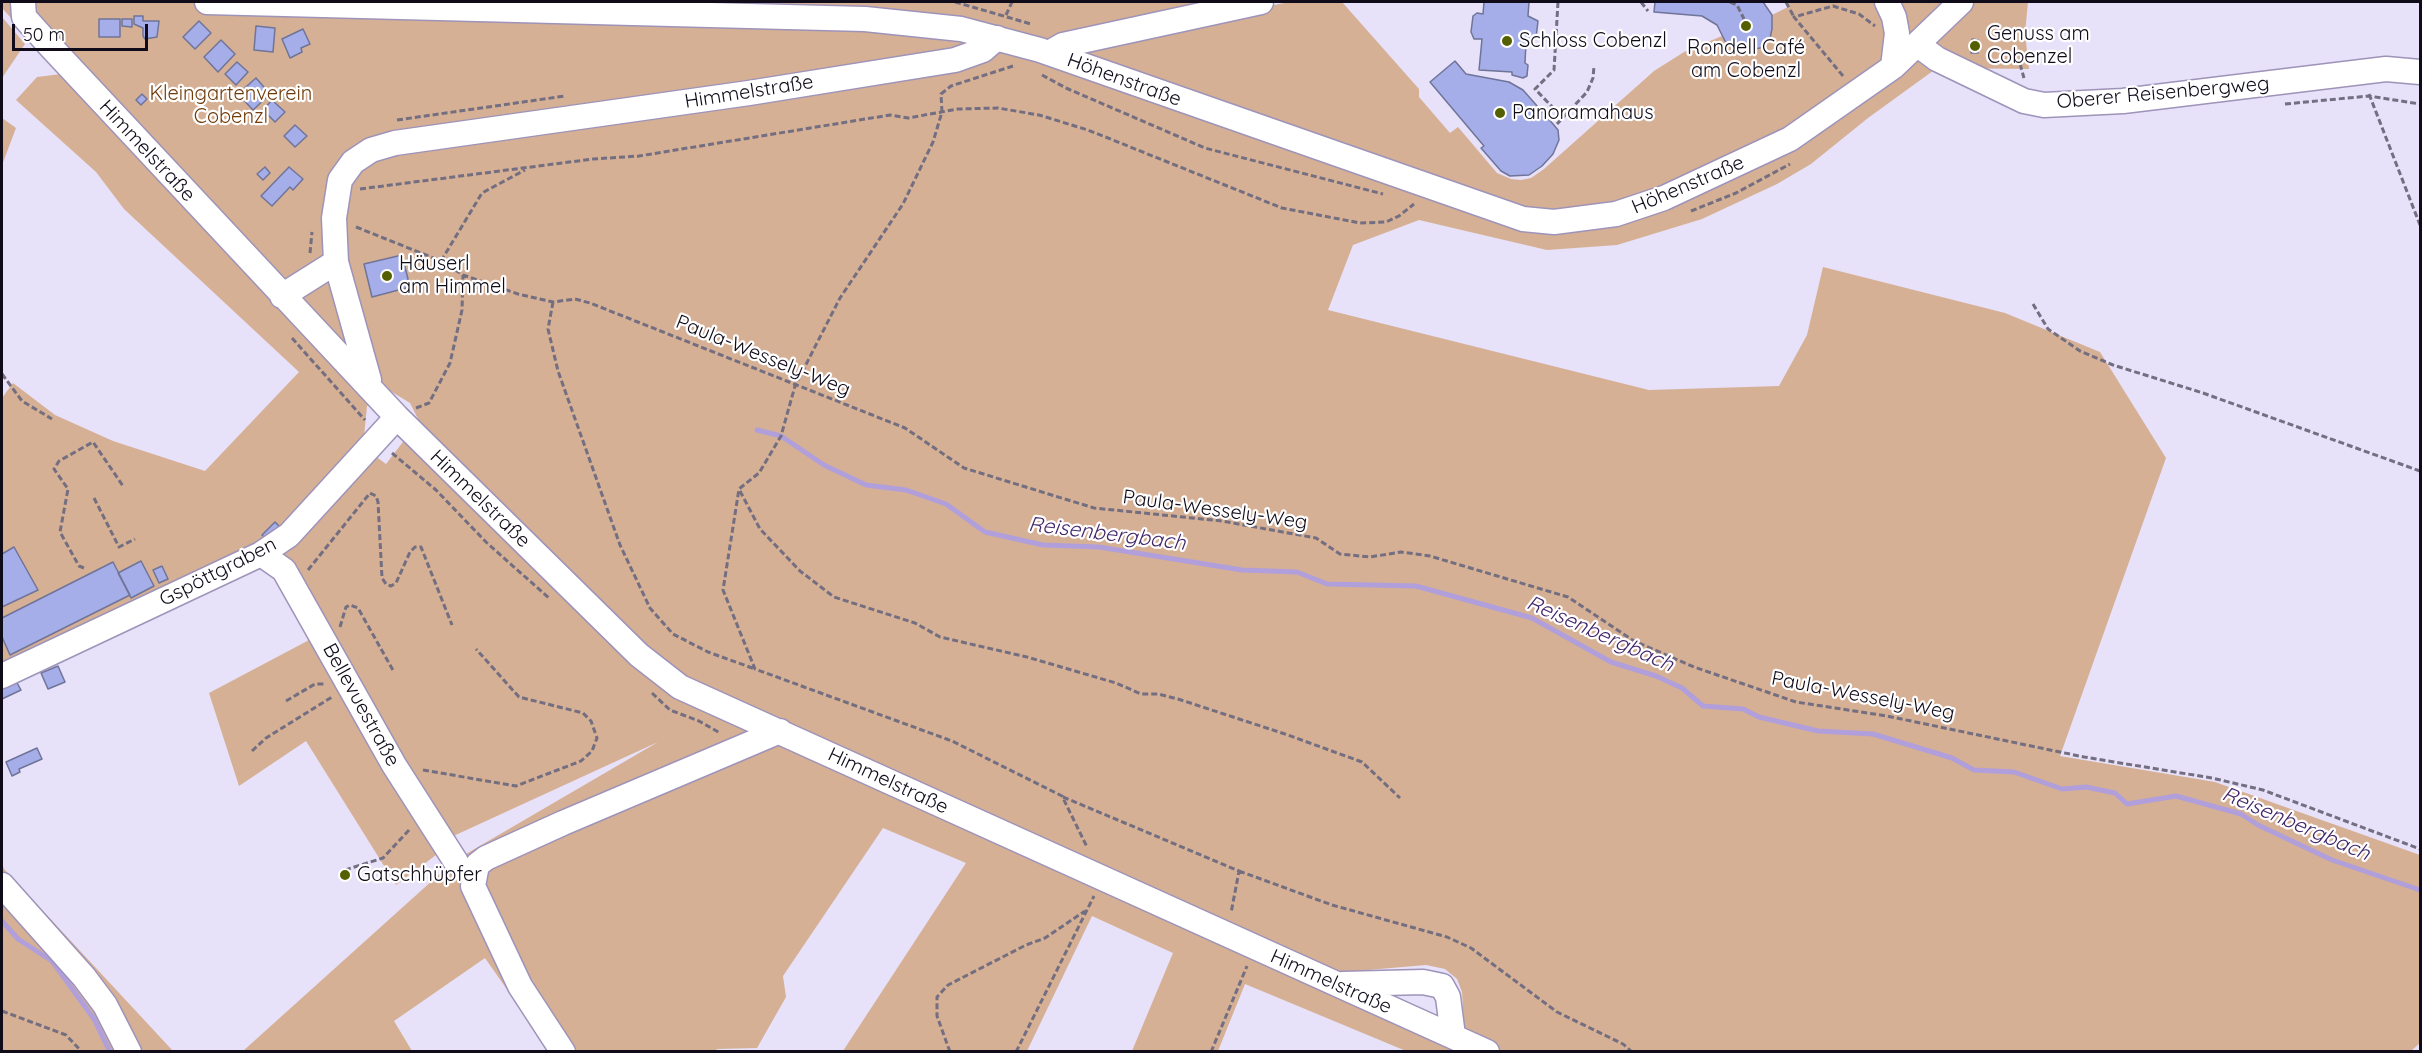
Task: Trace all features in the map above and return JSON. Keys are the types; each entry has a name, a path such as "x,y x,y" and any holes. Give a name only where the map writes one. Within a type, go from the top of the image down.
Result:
{"street":[{"name":"Himmelstraße","path":"23,2 24,17 282,296 397,417 656,670 680,687 1486,1052"},
{"name":"Höhenstraße","path":"207,2 865,19 939,25 997,38 1044,63 1523,219 1554,222 1616,214 1664,198 1790,139 1893,68 1961,2"},
{"path":"1044,63 1063,45 1261,2"},
{"path":"1887,2 1894,17 1897,33 1893,68"},
{"name":"Himmelstraße","path":"373,390 363,365 336,262 334,218 337,193 346,170 360,156 395,143 749,93 955,60 983,50 997,38"},
{"name":"Oberer Reisenbergweg","path":"1918,45 1937,59 2024,101 2044,105 2122,101 2385,69 2421,72"},
{"path":"282,296 336,262"},
{"name":"Gspöttgraben","path":"2,676 261,554 289,535 397,417"},
{"name":"Bellevuestraße","path":"261,554 285,570 424,815 473,868 520,986 562,1052"},
{"path":"473,868 780,731"},
{"path":"2,885 84,977 105,1005 129,1052"},
{"path":"1338,984 1423,982 1442,986 1448,997 1453,1036"}],"path":[{"path":"955,2 1006,15 1012,2"},
{"path":"1557,2 1554,70 1535,89 1563,118"},
{"path":"1641,2 1648,11"},
{"path":"1730,2 1737,5 1744,19"},
{"path":"1786,2 1794,17 1856,94"},
{"path":"1794,17 1833,6 1844,8 1883,29"},
{"path":"755,669 723,590 739,489 759,473 781,436 795,386 840,298 903,204 933,142 942,112 940,101 944,90 1020,63"},
{"path":"1044,63 1066,88 1205,148 1393,197"},
{"path":"1557,124 1587,92 1593,78 1594,66"},
{"path":"2370,96 2421,225"},
{"path":"2276,105 2370,96 2421,104"},
{"path":"337,193 593,159 673,151 890,116 908,118 942,112 998,108 1039,115 1088,130 1282,208 1360,223 1386,222 1399,216 1416,202 1404,200"},
{"path":"441,261 482,193 526,169"},
{"name":"Paula-Wessely-Weg","path":"334,218 441,261 463,275 518,294 553,302 575,299 591,303 905,428 964,468 1094,508 1222,521 1316,538 1340,554 1370,557 1401,552 1430,556 1568,597 1634,641 1694,667 1786,699 1972,732 2084,757 2212,778 2263,790 2421,849"},
{"path":"397,417 429,403 450,363 462,310 463,275"},
{"path":"553,302 548,329 558,371 620,545 650,608 674,634 708,652 952,741 1062,796 1239,871 1332,905 1447,937 1471,948 1557,1012 1623,1044 1632,1052"},
{"path":"2033,304 2048,329 2080,351 2113,365 2203,393 2421,471"},
{"path":"290,335 379,436"},
{"path":"2,374 21,401 52,419"},
{"path":"84,568 79,566 60,532 68,489 54,469 59,461 93,442 123,486"},
{"path":"739,489 759,529 800,571 834,597 915,623 940,637 1027,657 1116,683 1141,694 1158,694 1178,699 1285,734 1362,762 1400,798"},
{"path":"294,588 370,493 376,496 378,502 382,578 386,584 391,586 396,583 411,552 415,547 421,547 452,625"},
{"path":"94,498 119,547 135,539"},
{"path":"333,655 344,610 350,605 355,606 394,672"},
{"path":"394,765 516,786 581,761 592,751 597,738 591,721 583,713 519,697 476,649"},
{"path":"286,701 315,684 351,687"},
{"path":"252,751 266,738 351,687"},
{"path":"1062,796 1087,848"},
{"path":"345,870 383,858 424,815"},
{"path":"1228,936 1239,871"},
{"path":"1016,1052 1103,879"},
{"path":"950,1052 937,1016 937,997 948,985 1026,945 1046,938 1086,910"},
{"path":"1211,1052 1254,948"},
{"path":"2,1011 66,1035 82,1052"}],"green space":[{"name":"Kleingartenverein Cobenzl","path":"2,2 1235,2 1191,22 1289,2 1342,2 1419,89 1419,97 1450,133 1458,127 1497,173 1511,179 1521,180 1531,178 1544,169 1654,71 1684,52 1722,36 1729,46 1739,52 1760,48 1770,38 1772,15 1790,6 1788,2 2028,2 2025,33 2029,69 1937,68 1868,118 1811,164 1777,184 1702,219 1617,245 1547,250 1419,220 1353,245 1328,310 1649,390 1779,386 1807,335 1823,267 2005,313 2100,352 2166,458 2060,756 2215,782 2420,855 2420,1043 2410,1052 1485,1051 1464,1026 1462,992 1457,979 1445,969 1426,965 1333,973 1324,992 1453,1049 1452,1051 1406,1051 1245,984 1218,1051 1132,1051 1173,953 1092,916 1027,1051 843,1051 966,863 883,828 783,976 786,997 757,1048 717,1049 715,1052 550,1051 485,958 394,1021 412,1051 243,1051 454,861 658,742 436,844 440,852 396,885 306,741 239,786 209,693 311,639 276,573 256,566 2,686 2,398 13,383 55,415 113,441 205,471 299,372 124,209 96,172 16,100 37,77 61,74 2,8","holes":["387,389 410,403 419,421 386,464 363,447 367,406"]},
{"path":"2,17 25,44 2,78"},
{"path":"2,118 16,128 2,165"},
{"path":"2,864 4,869 173,1051 2,1051"}],"building":[{"name":"Schloss Cobenzl","path":"1484,2 1529,2 1528,16 1538,21 1536,38 1532,42 1526,42 1527,76 1523,78 1512,75 1512,72 1479,70 1482,39 1474,39 1471,32 1473,16 1477,13 1483,14"},
{"name":"Rondell Café am Cobenzl","path":"1655,2 1763,2 1772,15 1770,38 1760,48 1739,52 1725,41 1717,25 1702,16 1654,12"},
{"path":"134,16 143,16 143,21 159,21 157,37 145,39 143,28 134,24"},
{"path":"99,19 120,19 120,37 99,37"},
{"path":"122,19 132,19 132,27 122,26"},
{"path":"199,21 211,33 195,49 183,37"},
{"path":"256,26 275,28 273,52 254,50"},
{"path":"303,29 310,44 301,48 302,52 290,58 282,39"},
{"name":"Genuss am Cobenzel","path":"1972,39 1978,40 1978,53 1971,53"},
{"path":"221,40 235,54 218,72 204,57"},
{"name":"Panoramahaus","path":"1455,61 1466,74 1509,82 1523,90 1558,130 1559,140 1553,154 1542,166 1529,175 1510,176 1501,171 1481,148 1484,146 1430,82"},
{"path":"237,62 248,72 236,85 225,74"},
{"path":"256,78 270,94 253,110 238,94"},
{"path":"142,94 147,99 141,105 136,100"},
{"path":"272,100 285,112 275,122 263,110"},
{"path":"295,125 307,136 295,147 284,136"},
{"path":"265,167 270,173 263,180 257,174"},
{"path":"289,167 303,179 293,190 290,187 272,206 261,196"},
{"name":"Häuserl am Himmel","path":"402,255 410,287 372,297 364,264"},
{"path":"275,522 281,528 268,541 262,535"},
{"path":"14,547 38,590 2,607 2,554"},
{"path":"141,561 154,586 131,598 118,573"},
{"path":"113,562 130,595 10,655 2,637 2,618"},
{"path":"162,566 168,579 159,583 153,570"},
{"path":"58,666 65,682 48,689 41,673"},
{"path":"16,681 21,690 2,699 2,688"},
{"path":"37,748 42,759 19,769 20,772 12,776 6,762"}],"waterway":[{"name":"Reisenbergbach","path":"757,430 781,436 824,465 866,485 906,490 946,504 985,532 1043,545 1099,547 1242,570 1297,572 1327,584 1416,586 1532,618 1611,662 1656,676 1682,688 1703,706 1743,709 1759,717 1818,731 1873,734 1952,758 1974,770 2014,772 2062,789 2086,787 2115,793 2127,804 2176,796 2241,814 2258,825 2332,860 2420,890"},
{"name":"Gspöttgraben","path":"2,921 18,939 52,961 94,1019 110,1052"}],"place":[{"name":"Rondell Café am Cobenzl","path":"1746,26"},
{"name":"Schloss Cobenzl","path":"1507,41"},
{"name":"Genuss am Cobenzel","path":"1975,46"},
{"name":"Panoramahaus","path":"1500,113"},
{"name":"Häuserl am Himmel","path":"387,276"},
{"name":"Gatschhüpfer","path":"345,875"}]}
